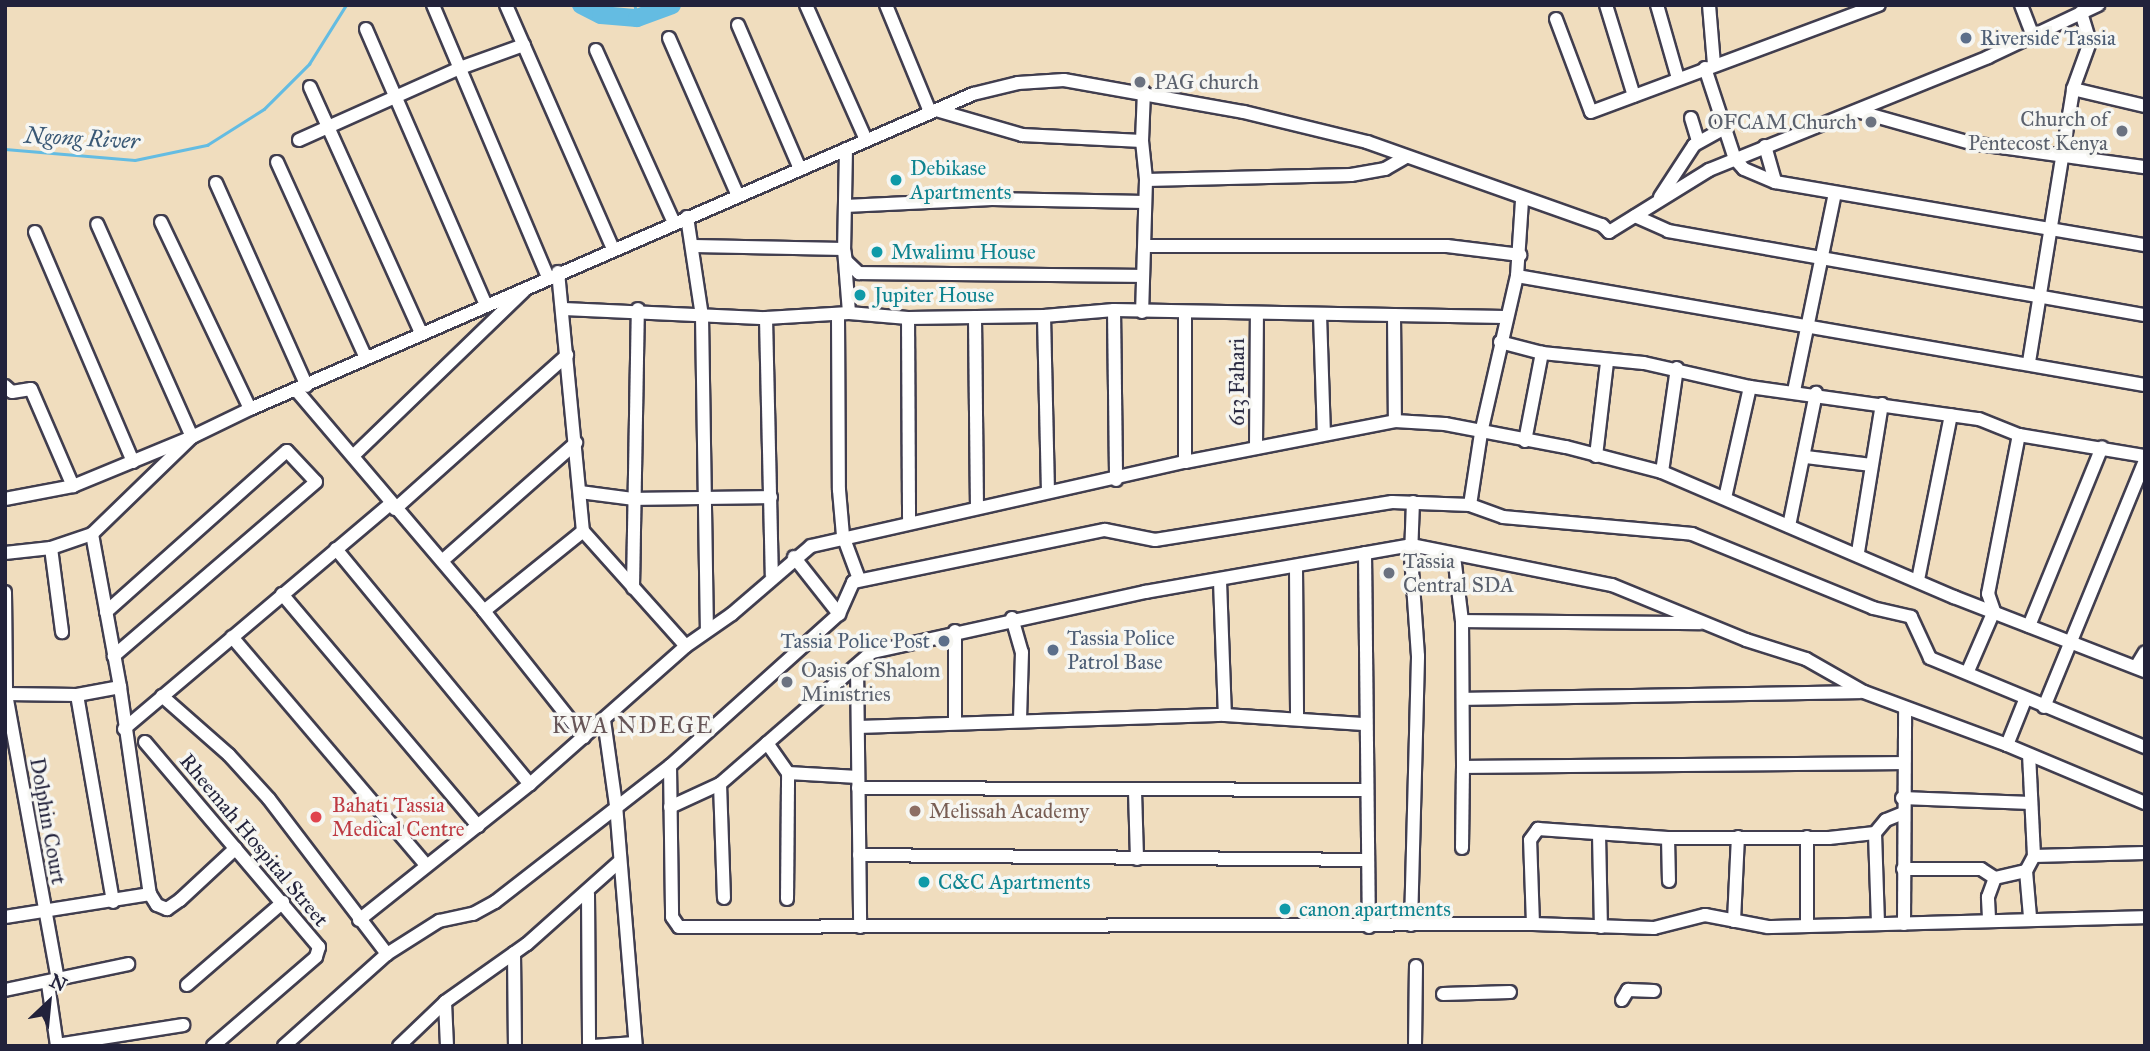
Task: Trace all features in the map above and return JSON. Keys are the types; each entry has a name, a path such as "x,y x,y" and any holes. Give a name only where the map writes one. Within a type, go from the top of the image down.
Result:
{"street":[{"path":"433,5 553,275 564,309 583,531 686,646"},
{"path":"506,5 613,249"},
{"path":"806,5 866,140"},
{"path":"886,5 933,111"},
{"path":"1606,5 1634,96"},
{"path":"1657,5 1678,78"},
{"path":"1709,5 1710,66 1735,159 1744,169 1775,182 2054,226 2145,245"},
{"path":"1556,19 1588,111 1879,5"},
{"path":"2021,5 2033,36"},
{"path":"5,499 73,486 133,462 553,275 974,94 1042,80 1144,92 1327,132 1602,225 1609,232 1660,197 1735,159 2033,36 2098,5"},
{"path":"2029,362 2065,159 2073,89 2090,42 2081,12"},
{"path":"738,24 800,169"},
{"path":"366,29 486,305"},
{"path":"669,38 738,196"},
{"path":"299,140 460,68 524,45"},
{"path":"596,50 674,223"},
{"path":"310,87 421,333"},
{"path":"2073,89 2145,106"},
{"path":"1142,312 1146,246 1146,180 1142,141 1144,92"},
{"path":"1857,110 1971,143 2065,159 2145,167"},
{"path":"933,111 1022,135 1142,141"},
{"path":"1691,118 1698,141"},
{"path":"1660,197 1698,141 1725,128"},
{"path":"1765,146 1775,182"},
{"path":"846,149 843,537 859,579"},
{"path":"1146,180 1361,174 1385,169 1406,157"},
{"path":"277,162 366,358"},
{"path":"216,183 302,388 393,506 484,611 584,737"},
{"path":"1794,391 1836,193"},
{"path":"845,206 992,199 1145,202"},
{"path":"1470,505 1481,433 1505,317 1517,276 1522,200"},
{"path":"1635,216 1668,231 1821,259 2041,294 2145,315"},
{"path":"687,217 694,246 702,316 708,630"},
{"path":"160,222 250,409"},
{"path":"97,224 192,437"},
{"path":"35,232 133,462"},
{"path":"694,246 844,249"},
{"path":"1146,246 1447,246 1520,255"},
{"path":"844,249 848,264 864,274 966,271 1143,276"},
{"path":"1517,276 2029,362 2145,385"},
{"path":"353,456 502,318 526,289"},
{"path":"564,309 638,309 702,316 766,318 844,315 908,318 1044,316 1114,310 1185,314 1505,317"},
{"path":"633,588 638,309"},
{"path":"1114,310 1116,480"},
{"path":"1185,314 1185,462"},
{"name":"613 Fahari","path":"1256,448 1257,315"},
{"path":"1320,315 1324,434"},
{"path":"1394,315 1395,421"},
{"path":"1044,316 1048,491"},
{"path":"975,317 977,506"},
{"path":"766,318 772,575"},
{"path":"908,318 909,522"},
{"path":"1500,342 1542,354 1677,368 1750,387 1816,393 1979,419 2019,435 2102,447 2145,458 2044,707"},
{"path":"1525,440 1542,354"},
{"path":"124,729 282,594 393,506 567,355"},
{"path":"1596,456 1607,362"},
{"path":"1662,472 1677,368"},
{"path":"5,386 12,392 32,389 73,486"},
{"path":"1725,498 1750,387"},
{"path":"1789,526 1806,457 1816,393"},
{"path":"1857,552 1882,404"},
{"path":"1918,580 1951,415"},
{"path":"359,920 425,864 530,784 686,646 811,546 977,506 1116,480 1185,462 1395,421 1525,440 1662,472 2071,644 2141,669 2145,652"},
{"path":"1968,671 1994,611 1988,594 2019,435"},
{"path":"5,553 51,548 92,534 192,437"},
{"path":"442,561 576,443"},
{"path":"2029,626 2102,447"},
{"path":"106,612 288,451 316,482 114,656"},
{"path":"1806,457 1872,465"},
{"path":"580,492 633,499 771,497"},
{"path":"1411,925 1418,656 1411,545 1413,502"},
{"path":"284,1046 387,954 439,921 473,914 495,902 616,805 670,766 839,614 859,579 1105,530 1155,540 1413,502 1470,505 1503,517 1692,534 1733,547 1873,608 1911,617 1930,659 1968,671 2025,700 2145,747"},
{"path":"484,611 583,531"},
{"path":"92,534 120,687 150,894 157,905 167,909 236,848"},
{"path":"670,807 720,784 872,652 1012,618 1411,545 1454,556 1612,585 1806,659 1864,692 2007,745 2145,803"},
{"path":"51,548 62,632"},
{"path":"336,550 530,784"},
{"path":"1365,553 1369,928"},
{"path":"1454,556 1462,621 1462,848"},
{"path":"794,557 839,614"},
{"path":"1296,567 1297,718"},
{"path":"1220,581 1226,715"},
{"name":"Dolphin Court","path":"5,592 6,694 44,911 57,1046"},
{"path":"282,594 478,826"},
{"path":"1012,618 1022,652 1020,722"},
{"path":"1462,621 1707,623"},
{"path":"955,631 955,723"},
{"path":"232,638 425,864"},
{"path":"857,666 860,927"},
{"path":"6,694 77,695 120,687"},
{"path":"1463,699 1864,692"},
{"path":"77,695 113,902"},
{"path":"162,696 229,755 269,799 387,954"},
{"path":"2007,745 2025,700"},
{"path":"1904,924 1901,814 1905,709"},
{"path":"858,727 1226,715 1366,724"},
{"path":"588,894 591,1046 635,1044 618,863 616,805 604,720"},
{"name":"Rheemah Hospital Street","path":"145,742 283,902 319,953 214,1046"},
{"path":"767,743 788,773 787,898"},
{"path":"2029,755 2034,856 2026,871 2030,917"},
{"path":"1463,766 1903,763"},
{"path":"670,766 673,916 680,927 1369,928 1533,924 1654,928 1705,915 1752,927 1878,922 1904,924 1989,918 2145,917"},
{"path":"788,773 858,782 1135,791 1366,790"},
{"path":"720,784 724,898"},
{"path":"1135,791 1137,859"},
{"path":"1902,798 2031,803"},
{"path":"1878,922 1875,833 1886,820 1901,814"},
{"path":"1533,924 1533,833 1668,838 1807,837 1875,833"},
{"path":"1599,834 1601,927"},
{"path":"1734,921 1738,836"},
{"path":"1807,837 1807,925"},
{"path":"1668,838 1669,881"},
{"path":"2034,856 2145,853"},
{"path":"859,855 1368,860"},
{"path":"399,1046 445,1002 514,953 588,894 618,863"},
{"path":"1903,869 1981,869 1996,878 2026,871"},
{"path":"1989,918 1988,897 1996,878"},
{"path":"5,917 113,902 150,894"},
{"path":"187,985 283,902"},
{"path":"514,953 516,1046"},
{"path":"5,990 53,983 128,964"},
{"path":"1415,1046 1416,966"},
{"path":"1622,1000 1628,990 1654,991"},
{"path":"1443,993 1510,992"},
{"path":"445,1002 447,1046"},
{"path":"57,1046 183,1025"}],"waterway":[{"name":"Ngong River","path":"5,149 135,160 207,145 264,109 309,64 346,5"},
{"name":"Ngong River","path":"581,5 601,15 637,18 672,5"},
{"name":"Ngong River","path":"635,5 637,18"}],"place":[{"name":"Riverside Tassia","path":"1966,38"},
{"name":"PAG church","path":"1140,82"},
{"name":"OFCAM Church","path":"1871,122"},
{"name":"Church of Pentecost Kenya","path":"2122,131"},
{"name":"Debikase Apartments","path":"896,180"},
{"name":"Mwalimu House","path":"877,252"},
{"name":"Jupiter House","path":"860,295"},
{"name":"Tassia Central SDA","path":"1389,573"},
{"name":"Tassia Police Post","path":"944,641"},
{"name":"Tassia Police Patrol Base","path":"1053,650"},
{"name":"Oasis of Shalom Ministries","path":"787,682"},
{"name":"Melissah Academy","path":"915,811"},
{"name":"Bahati Tassia Medical Centre","path":"316,817"},
{"name":"C&C Apartments","path":"924,882"},
{"name":"canon apartments","path":"1285,909"}],"district":[{"name":"KWA NDEGE","path":"633,725"}]}
